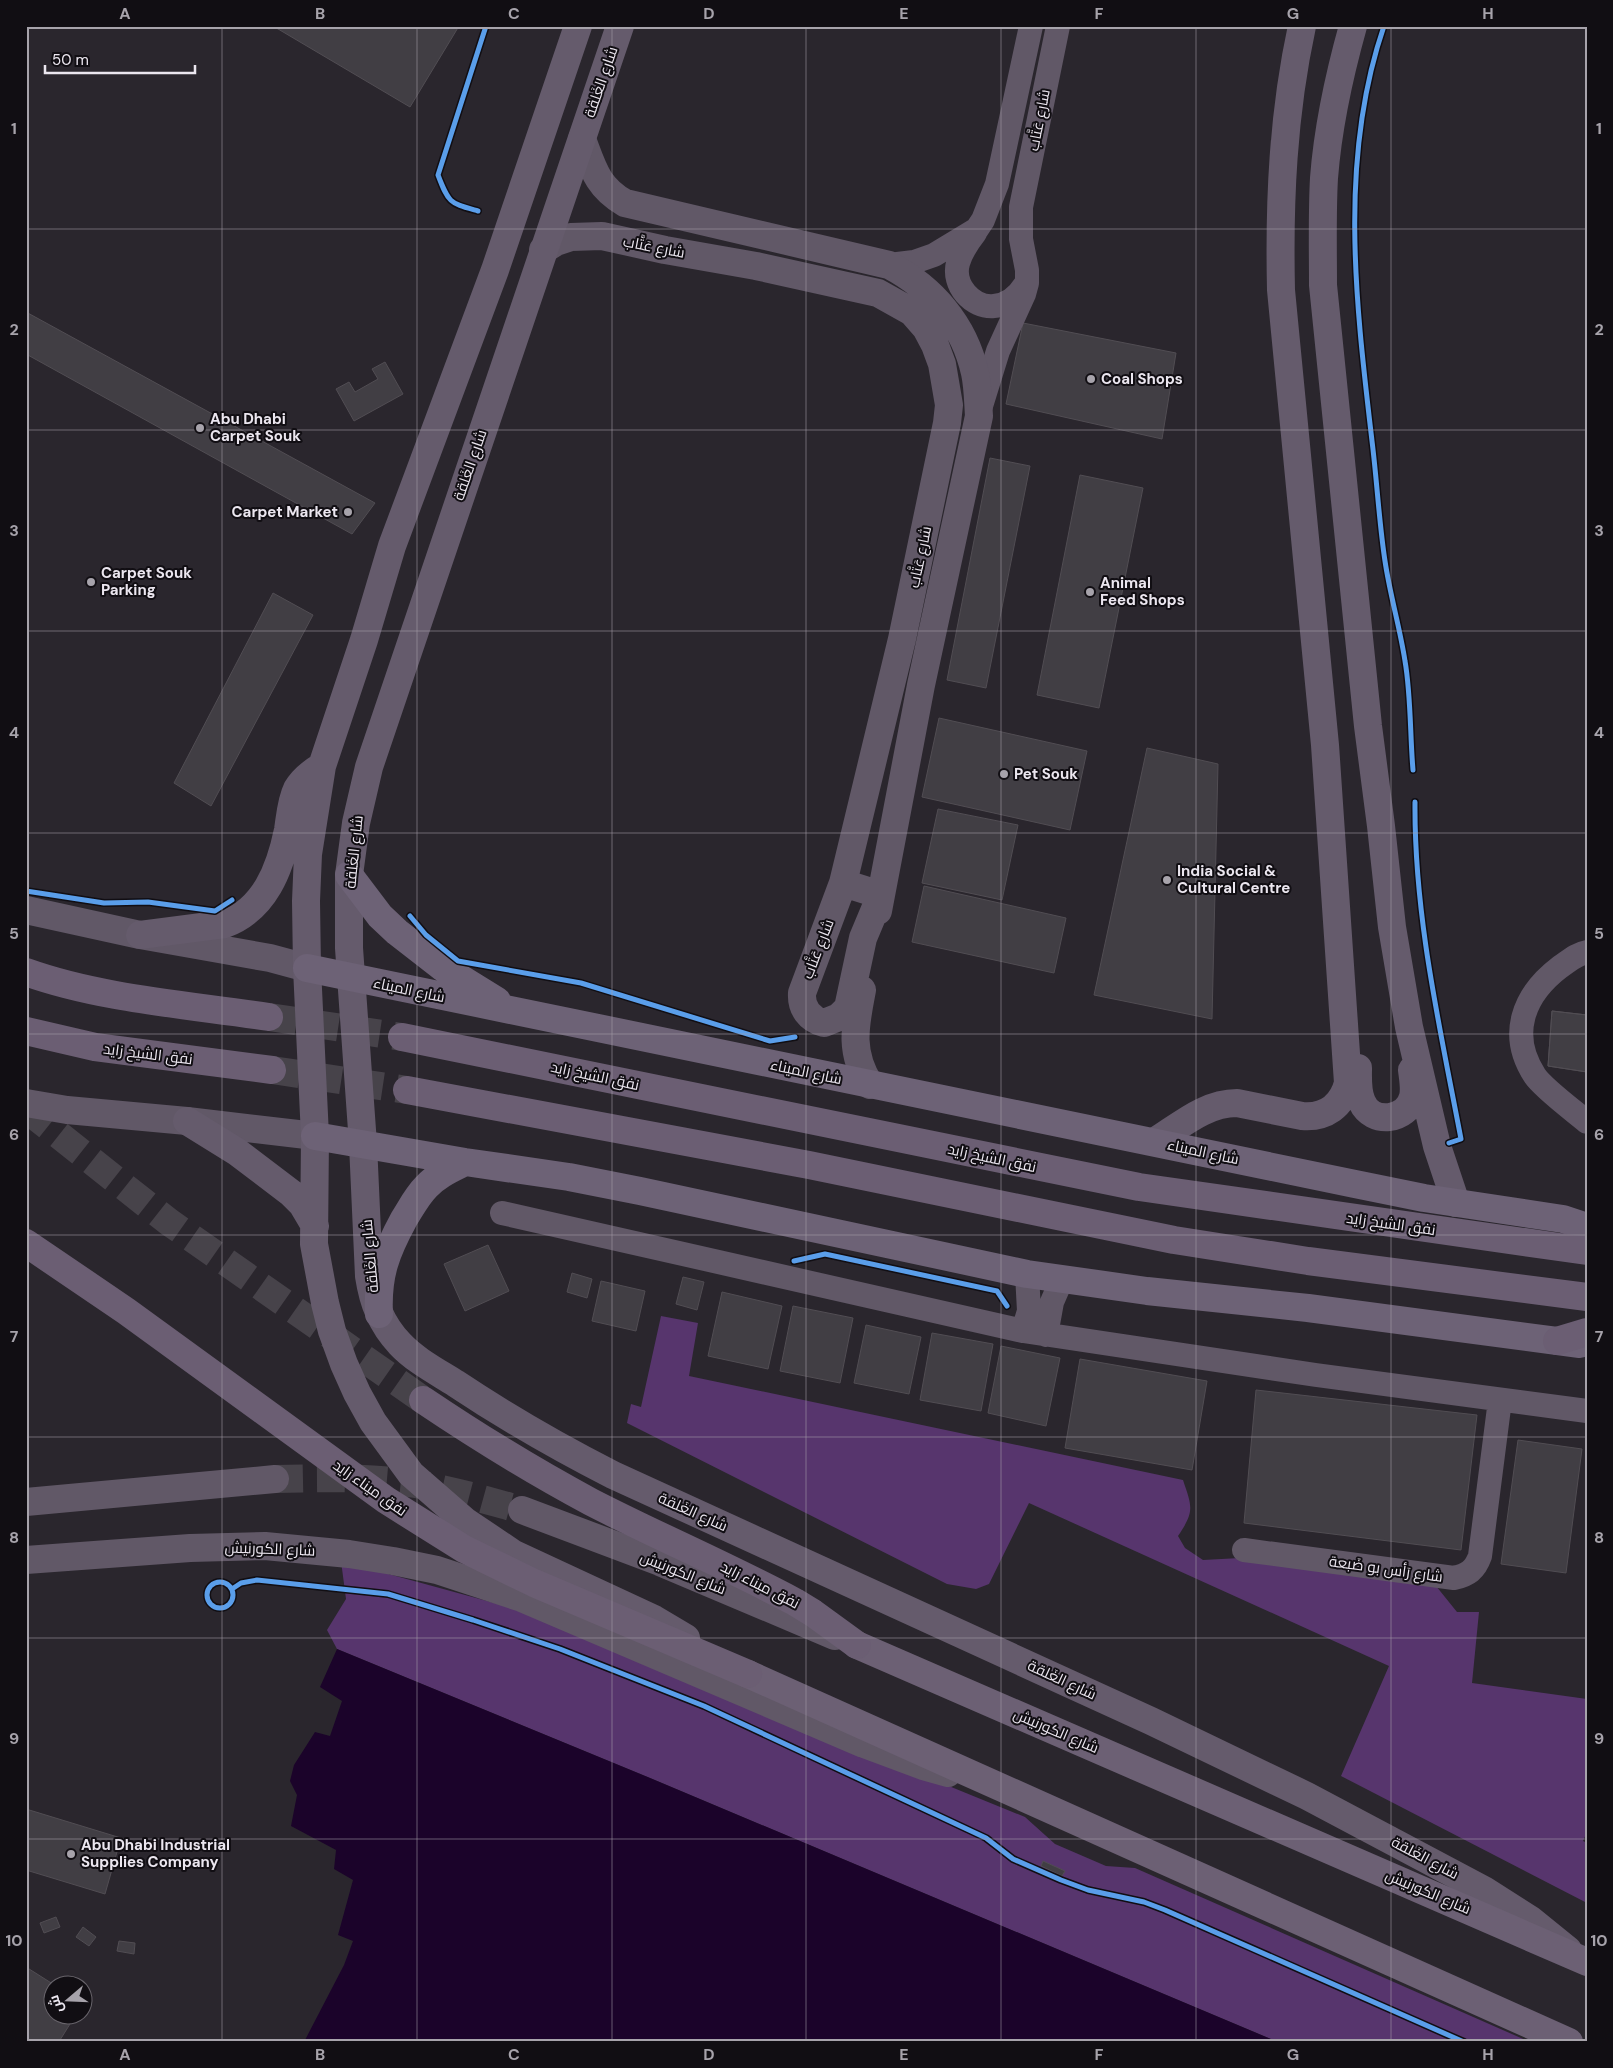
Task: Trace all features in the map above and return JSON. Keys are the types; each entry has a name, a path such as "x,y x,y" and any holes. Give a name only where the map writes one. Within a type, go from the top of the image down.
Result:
{"highway":[{"path":"26,972 76,986 120,995 269,1017"},
{"name":"نفق الشيخ زايد","path":"26,1031 95,1047 272,1070"},
{"name":"نفق الشيخ زايد","path":"402,1036 1139,1187 1587,1251"},
{"path":"407,1090 809,1165 1174,1240 1308,1261 1587,1298"},
{"name":"نفق ميناء زايد","path":"26,1243 126,1311 378,1494 432,1530 498,1567 748,1674"},
{"path":"1557,1341 1587,1332"},
{"name":"نفق ميناء زايد","path":"423,1400 464,1428 549,1479 795,1602 814,1613 857,1645"},
{"name":"شارع الكورنيش","path":"857,1645 1580,1959"},
{"name":"شارع الكورنيش","path":"748,1674 1569,2042"}],"main road":[{"path":"578,26 495,270 392,546 364,640 322,766 308,854 306,940 315,1136 314,1244 319,1276 332,1331 344,1364 373,1422 411,1474 465,1521 514,1554 654,1619 748,1674"},
{"name":"شارع الغَلقة","path":"620,26 369,767 356,824 349,875 348,948 363,1154 369,1276 372,1296 379,1314 394,1337 412,1356 497,1411 573,1455 1151,1721 1307,1796 1484,1890 1531,1920 1580,1959"},
{"path":"1154,1142 1201,1112 1219,1104 1237,1103 1313,1117 1332,1110 1340,1102 1348,1083 1325,745 1282,290 1280,228 1282,167 1288,106 1302,26"},
{"path":"1353,26 1331,121 1324,176 1323,285 1386,877 1398,969 1409,1027 1437,1146 1456,1203"},
{"path":"1294,402 1335,404"},
{"path":"140,935 225,924 238,920 248,912 263,894 277,868 284,849 297,790 303,780 322,766"},
{"path":"349,875 380,916 397,932 461,980 523,1013"},
{"path":"306,940 320,952 330,954 348,948"},
{"name":"شارع الميناء","path":"306,968 1355,1184 1456,1203 1563,1219 1587,1227"},
{"path":"1344,1017 1353,1029 1357,1044 1361,1101 1369,1112 1381,1117 1388,1118 1400,1114 1406,1110 1412,1098 1409,1027"},
{"path":"187,1121 237,1152 291,1194 302,1204 315,1226"},
{"path":"315,1136 363,1154 465,1162 569,1178 640,1191 1027,1274 1587,1344"},
{"path":"315,1164 325,1155 338,1152 348,1153 361,1161 363,1154"},
{"path":"379,1314 379,1282 382,1266 394,1236 425,1187 436,1177 465,1162"}],"street":[{"name":"شارع عَتَّاب","path":"888,265 914,262 934,254 977,229 983,220 997,184 1031,26"},
{"name":"شارع عَتَّاب","path":"870,1085 864,1076 856,1055 854,1033 921,685 978,414 998,351 1024,294 1027,283 1028,270 1021,239 1022,207 1058,26"},
{"name":"شارع عَتَّاب","path":"582,139 600,183 611,195 625,204 888,265 908,275 924,288 951,318 961,335 975,374 978,414"},
{"path":"977,229 962,252 956,273 960,286 969,297 981,304 994,306 1007,302 1019,294 1027,283"},
{"name":"شارع عَتَّاب","path":"543,250 556,242 571,237 602,236 665,250 747,264 878,293 912,312 926,328 935,344 942,364 948,398 944,440 900,648 843,883 802,993 807,1013 818,1021 824,1023 839,1017 848,1008 863,938 881,895"},
{"path":"843,883 881,895"},
{"name":"شارع الميناء","path":"26,910 140,935 270,958 306,968"},
{"path":"1587,952 1575,956 1545,978 1531,995 1523,1015 1521,1038 1525,1059 1537,1078 1587,1122"},
{"path":"26,1103 67,1110 187,1121 315,1136"},
{"path":"502,1213 1023,1331 1316,1375 1587,1411"},
{"path":"1023,1331 1029,1311 1027,1274"},
{"path":"1046,1335 1052,1302 1062,1279"},
{"name":"شارع رَأس بو ضَبعة","path":"1244,1550 1454,1578 1471,1572 1480,1556 1500,1400"},
{"path":"26,1502 275,1479"},
{"name":"شارع الكورنيش","path":"522,1510 660,1562 857,1645"},
{"name":"شارع الكورنيش","path":"26,1560 190,1548 265,1546 348,1554 437,1570 522,1598 893,1756 923,1766 982,1780"}],"shaded area":[{"path":"661,1316 698,1323 689,1376 1183,1480 1190,1509 1187,1520 1178,1536 1185,1548 1203,1560 1240,1558 1432,1581 1457,1612 1479,1612 1472,1683 1587,1699 1587,1832 1583,1841 1587,1843 1587,1903 1341,1776 1389,1666 1029,1503 989,1584 976,1589 947,1584 627,1423 631,1404 641,1407"},
{"path":"341,1561 509,1607 1025,1817 1055,1844 1106,1866 1135,1868 1530,2042 1278,2042 650,1778 337,1649 327,1630 346,1599"},
{"path":"337,1649 650,1778 1278,2042 304,2042 344,1965 353,1941 338,1935 353,1880 334,1869 336,1850 291,1826 297,1795 290,1781 294,1765 315,1732 330,1736 342,1701 320,1687"}],"building":[{"path":"273,26 459,26 410,107"},
{"name":"Abu Dhabi Carpet Souk","path":"26,312 375,503 352,534 26,354"},
{"name":"Coal Shops","path":"1023,323 1176,353 1162,439 1006,404"},
{"path":"385,362 403,394 354,421 336,389 349,382 355,392 378,379 372,369"},
{"path":"990,458 1030,466 986,688 947,680"},
{"name":"Animal Feed Shops","path":"1080,475 1143,488 1099,708 1037,695"},
{"path":"273,593 313,615 211,806 174,783"},
{"name":"Pet Souk","path":"939,718 1087,751 1070,830 922,797"},
{"name":"India Social & Cultural Centre","path":"1147,748 1218,764 1212,1019 1094,995"},
{"path":"938,809 1018,825 1002,900 922,883"},
{"path":"924,886 1066,918 1054,973 912,942"},
{"path":"1552,1011 1587,1015 1587,1072 1548,1066"},
{"path":"1552,1011 1587,1015 1587,1072 1548,1066"},
{"path":"488,1245 509,1291 465,1311 444,1264"},
{"path":"572,1273 592,1279 587,1298 567,1292"},
{"path":"683,1277 704,1282 697,1310 676,1304"},
{"path":"601,1281 645,1291 636,1331 592,1321"},
{"path":"722,1292 782,1306 768,1369 708,1356"},
{"path":"793,1306 853,1318 840,1383 780,1371"},
{"path":"866,1325 921,1337 909,1394 854,1383"},
{"path":"932,1333 993,1344 981,1411 920,1400"},
{"path":"1001,1346 1060,1358 1046,1426 988,1413"},
{"path":"1080,1359 1207,1381 1192,1470 1065,1448"},
{"path":"1256,1390 1477,1415 1461,1550 1244,1523"},
{"path":"1518,1440 1582,1449 1566,1573 1501,1564"},
{"name":"Abu Dhabi Industrial Supplies Company","path":"26,1809 121,1838 105,1894 26,1870"},
{"path":"1043,1861 1065,1871 1062,1876 1041,1866"},
{"path":"56,1917 60,1927 44,1933 40,1923"},
{"path":"83,1927 96,1937 89,1946 76,1937"},
{"path":"119,1941 135,1943 134,1954 117,1951"},
{"path":"26,1967 42,1977 42,2026 69,2026 60,2040 63,2042 26,2042"}],"tunnel":[{"path":"269,1017 402,1037"},
{"path":"272,1070 407,1090"},
{"path":"26,1109 169,1222 423,1400"},
{"path":"275,1479 322,1478 402,1482 447,1490 522,1510"}],"cycle path":[{"path":"478,211 452,201 445,192 438,175 486,26"},
{"path":"1384,26 1370,77 1360,128 1355,232 1357,285 1383,546 1407,674 1413,770"},
{"path":"1415,802 1416,845 1424,929 1437,1014 1461,1139 1449,1143"},
{"path":"26,891 104,903 148,902 215,911 232,900"},
{"path":"410,916 426,935 458,961 581,983 770,1041 795,1037"},
{"path":"794,1261 825,1254 997,1291 1007,1306"},
{"path":"232,1589 241,1583 257,1580 388,1594 560,1649 704,1706 986,1838 1013,1859 1061,1880 1088,1890 1144,1902 1165,1910 1464,2042"},
{"path":"220,1582 229,1586 233,1595 229,1604 220,1608 211,1604 207,1595 211,1586 220,1582"}],"place":[{"name":"Coal Shops","path":"1091,379"},
{"name":"Abu Dhabi Carpet Souk","path":"200,428"},
{"name":"Carpet Market","path":"348,512"},
{"name":"Carpet Souk Parking","path":"91,582"},
{"name":"Animal Feed Shops","path":"1090,592"},
{"name":"Pet Souk","path":"1004,774"},
{"name":"India Social & Cultural Centre","path":"1167,880"},
{"name":"Abu Dhabi Industrial Supplies Company","path":"71,1854"}]}
